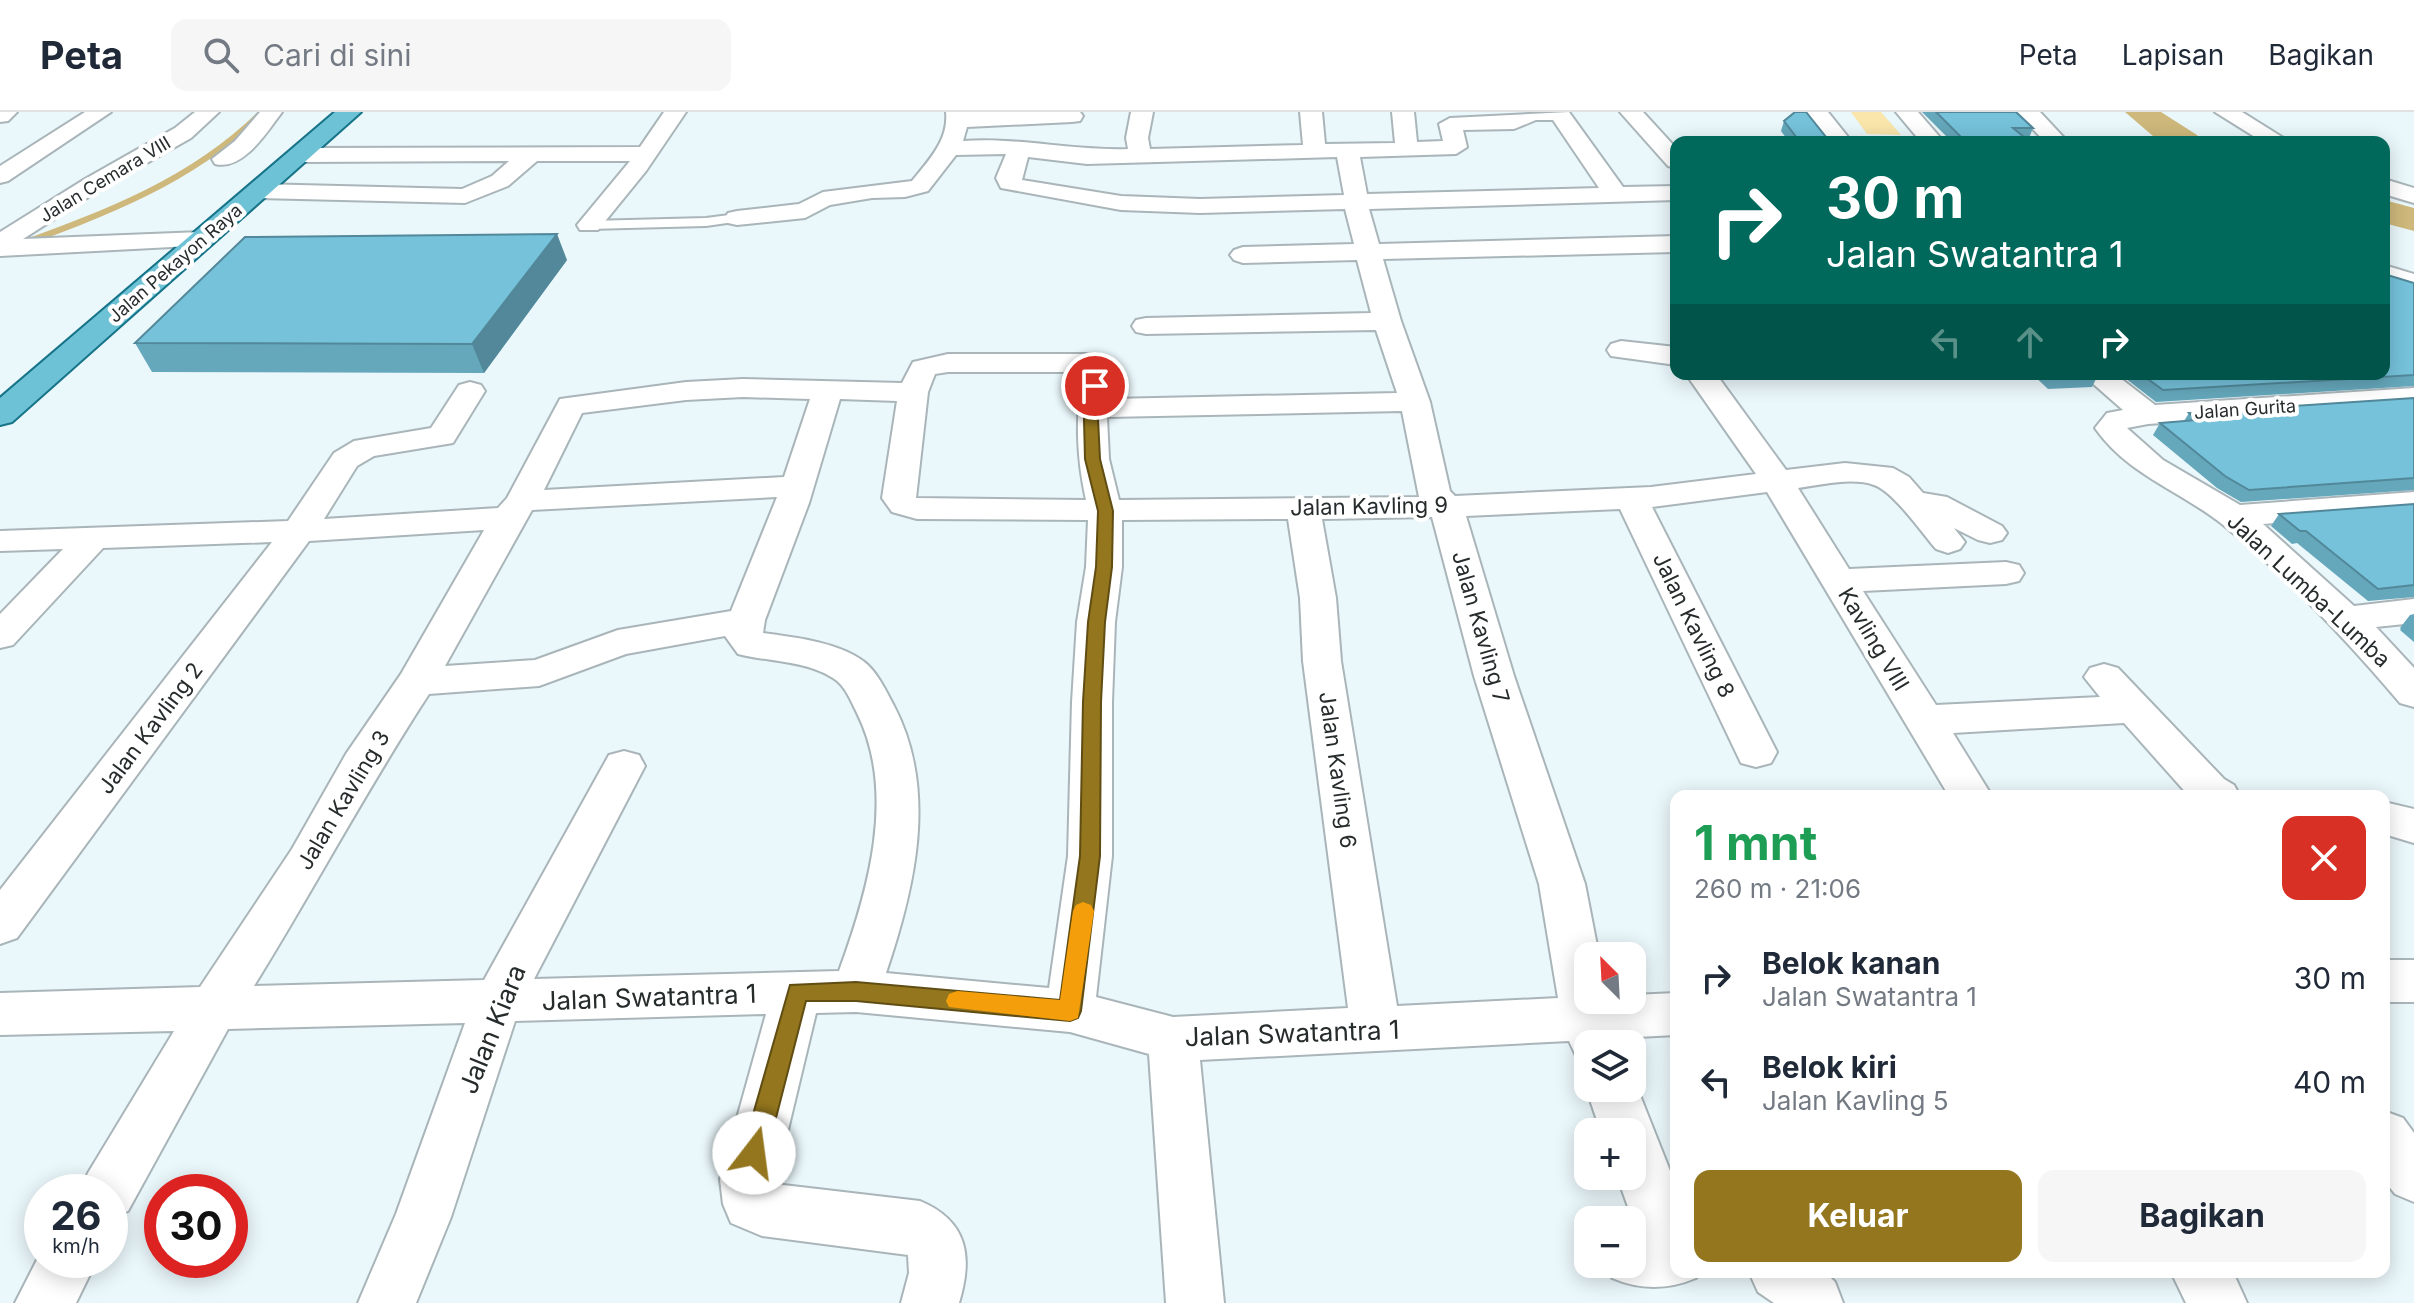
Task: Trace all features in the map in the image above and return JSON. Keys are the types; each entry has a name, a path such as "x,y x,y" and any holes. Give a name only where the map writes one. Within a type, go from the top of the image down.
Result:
{"main road":[{"name":"Jalan Pekayon Raya","path":"0,415 349,112"}],"street":[{"path":"0,116 6,112"},
{"path":"0,178 100,112"},
{"name":"Jalan Cemara VIII","path":"0,246 93,184 183,133 208,112"},
{"path":"223,159 243,146 271,112"},
{"path":"589,225 675,112"},
{"path":"1140,156 1137,138 1142,112"},
{"path":"1403,112 1407,149"},
{"path":"1631,112 1669,153"},
{"path":"1817,112 1836,136"},
{"path":"1907,112 1928,136"},
{"path":"2028,112 2051,136"},
{"path":"2226,112 2268,136"},
{"path":"949,149 991,146 1087,157 1456,147 1450,124 1514,123 1532,114 1558,113 1616,195"},
{"path":"1287,117 1311,114"},
{"name":"Jalan Kavling 7","path":"1311,114 1356,188 1355,203 1387,321 1415,402 1434,495 1446,505 1494,676 1562,884 1591,1030"},
{"path":"737,218 805,211 823,199 920,186 949,149 958,116 1072,116"},
{"path":"1019,150 1008,178 1009,183 1058,195 1121,203 1355,203 1670,193"},
{"path":"300,155 645,154"},
{"path":"258,191 465,196 500,181 529,156"},
{"path":"0,178 7,181 0,186"},
{"path":"2390,188 2414,196"},
{"path":"0,246 201,240"},
{"path":"1243,255 1670,244"},
{"path":"2390,275 2414,283"},
{"path":"1146,326 1387,321"},
{"path":"1621,350 1670,355"},
{"path":"856,991 879,927 898,801 899,788 883,718 846,668 784,648 751,645 744,636 746,620 828,390 918,380 940,363 1098,363 1092,408 1093,459 1105,511 1092,702 1090,856 1070,1011"},
{"name":"Jalan Kavling 9","path":"918,380 899,498 904,505 917,509 1105,511 1303,508 1631,498 1845,473 1881,475 1897,484 1948,542"},
{"name":"Kavling VIII","path":"1705,380 1777,481 1967,790"},
{"path":"2104,380 2148,415"},
{"path":"2374,380 2409,402"},
{"name":"Jalan Kavling 3","path":"118,1174 214,1008 308,861 361,765 417,681 571,405 686,391 828,390"},
{"name":"Jalan Kavling 2","path":"0,925 299,531 345,460 365,448 442,436 470,391"},
{"path":"1092,408 1415,402"},
{"name":"Jalan Gurita","path":"2118,439 2111,428 2112,424 2118,420 2148,415 2409,402"},
{"name":"Jalan Lumba-Lumba","path":"2118,439 2131,451 2233,516 2345,619 2414,693"},
{"path":"0,541 299,531 796,486"},
{"name":"Jalan Kavling 8","path":"1631,498 1756,752"},
{"path":"1912,502 1935,504 1990,533"},
{"path":"2233,516 2414,502"},
{"name":"Jalan Kavling 6","path":"1303,508 1318,598 1322,661 1376,1031"},
{"path":"0,636 94,537"},
{"path":"1839,581 2006,573"},
{"path":"2345,619 2414,611"},
{"path":"417,681 539,673 618,643 746,620"},
{"path":"2104,677 2209,790"},
{"path":"1924,720 2132,709"},
{"name":"Jalan Kiara","path":"387,1303 423,1217 497,1002 624,766"},
{"path":"2390,820 2414,826"},
{"path":"2390,981 2414,981"},
{"name":"Jalan Swatantra 1","path":"0,1014 856,991 1070,1011 1173,1039 1376,1031 1574,1030"},
{"path":"797,992 747,1179 751,1204 762,1209 920,1229 931,1236 936,1246 940,1271 930,1303"},
{"name":"Jalan Swatantra 1","path":"1591,1030 1670,1015"},
{"path":"1173,1039 1195,1303"},
{"path":"2390,1144 2414,1176"},
{"path":"1644,1190 1661,1258"},
{"path":"44,1303 58,1278"},
{"path":"1788,1278 1814,1303"},
{"path":"2203,1278 2218,1303"}],"lane":[{"path":"589,225 706,222 737,218"}],"shaded area":[{"path":"1851,112 1881,112 1901,135 1867,134"}],"building":[{"path":"1795,112 1806,112 1825,136 1795,136 1784,121"},
{"path":"1936,112 2016,112 2033,128 2013,128 2023,136 1960,136"},
{"path":"557,234 472,344 135,343 245,237"},
{"path":"2390,276 2414,283 2414,375 2390,376"},
{"path":"2149,380 2330,380 2163,390"},
{"path":"2414,398 2414,478 2249,490 2225,476 2160,423 2197,420 2189,413"},
{"path":"2414,504 2414,585 2378,589 2306,531 2300,531 2279,514"}],"waterway":[{"path":"0,252 105,212 172,179 234,138 262,112"},
{"path":"2141,112 2174,136"},
{"path":"2390,213 2414,220"}],"slow traffic":[{"path":"957,1001 1070,1011 1083,911"}],"route":[{"path":"754,1153 797,992 856,991 1070,1011 1090,856 1092,702 1096,622 1104,567 1105,511 1093,459 1091,419 1095,386"}]}
